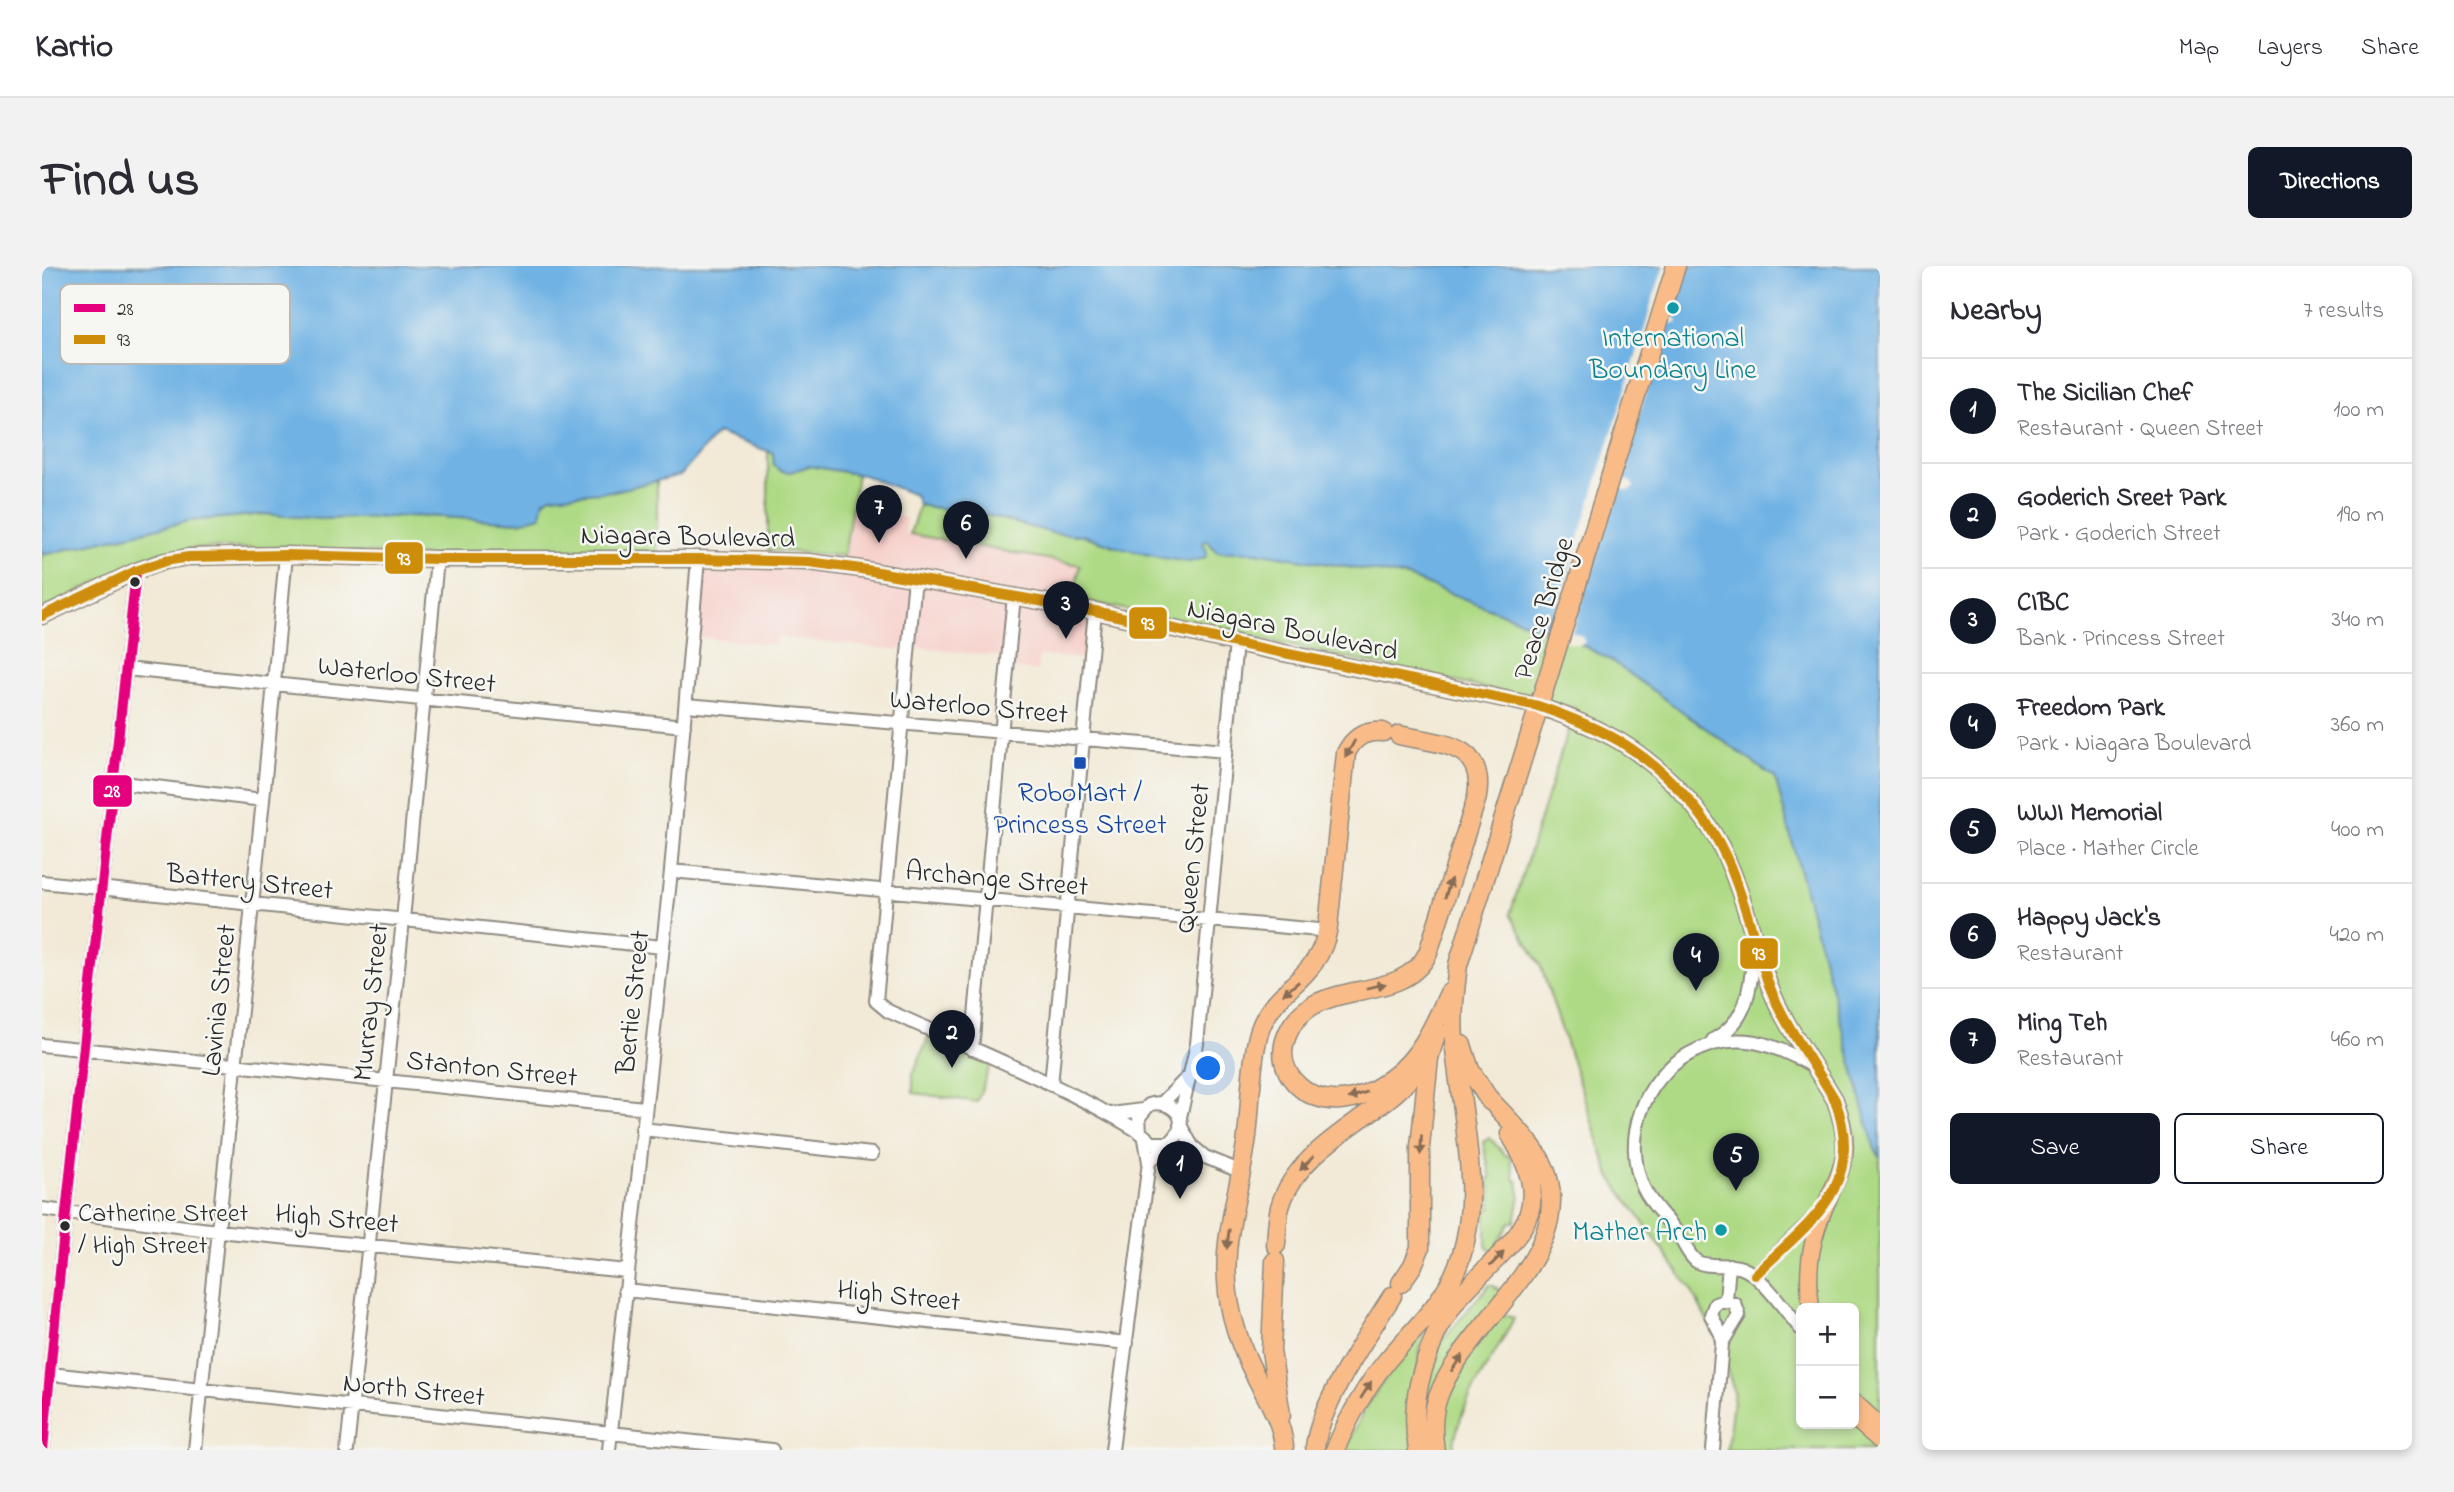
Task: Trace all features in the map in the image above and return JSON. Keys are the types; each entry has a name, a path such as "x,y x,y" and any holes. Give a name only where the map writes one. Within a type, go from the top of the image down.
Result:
{"highway":[{"name":"Peace Bridge","path":"1452,997 1458,965 1676,266"},
{"path":"1372,732 1391,734 1460,749 1472,759 1478,771 1477,797 1424,961 1399,981 1323,1000 1305,1011 1297,1018 1283,1046 1283,1057 1290,1078 1306,1093 1334,1101 1352,1098 1381,1086 1404,1069 1416,1055 1452,997 1426,1056 1404,1085 1318,1152 1296,1175 1280,1209 1271,1339 1272,1364 1284,1441 1249,1364 1236,1326 1229,1300 1227,1243 1242,1172 1255,1053 1261,1028 1276,1001 1301,979 1316,961 1327,936 1346,753 1361,735 1372,732"},
{"path":"1437,1330 1462,1294 1515,1241 1530,1209 1531,1185 1525,1162 1470,1070 1457,1027 1452,997"},
{"path":"1335,1450 1370,1384 1432,1310 1457,1268 1464,1246 1468,1220 1467,1159 1452,997"},
{"path":"1315,1447 1319,1426 1356,1353 1413,1265 1420,1248 1422,1122 1429,1058 1437,1029"},
{"path":"1435,1450 1433,1418 1442,1388 1531,1262 1543,1238 1549,1215 1550,1191 1544,1166 1532,1148 1485,1094"},
{"path":"1418,1450 1414,1417 1420,1373 1465,1269 1473,1241 1475,1199 1467,1159"}],"main road":[{"name":"Niagara Boulevard","path":"42,616 136,571 189,556 808,562 1014,595 1538,706 1577,720 1622,743 1657,770 1697,809 1730,864 1779,1007 1815,1068"},
{"path":"1810,1303 1810,1260 1814,1239 1842,1171 1845,1135 1835,1100 1815,1068"},
{"path":"1859,1407 1880,1426"},
{"path":"1859,1422 1880,1441"}],"street":[{"name":"Lavinia Street","path":"195,1450 286,555"},
{"name":"Murray Street","path":"347,1450 437,559"},
{"name":"Bertie Street","path":"609,1450 671,871 698,559"},
{"path":"43,1450 83,1049 136,571"},
{"path":"915,578 876,1001 888,1011 1111,1114 1159,1144 1169,1142 1192,1146"},
{"path":"972,1049 1014,595"},
{"path":"1051,1085 1095,611"},
{"name":"Queen Street","path":"1180,1121 1198,1044 1236,643"},
{"name":"Waterloo Street","path":"125,669 684,726"},
{"name":"Waterloo Street","path":"686,705 1226,751"},
{"path":"114,782 263,800"},
{"name":"Archange Street","path":"671,871 1319,930"},
{"name":"Battery Street","path":"42,882 662,947"},
{"name":"Niagara Boulevard","path":"1697,1049 1730,1031 1740,1017 1747,998 1756,943"},
{"path":"1796,1323 1755,1275 1729,1265 1704,1265 1693,1258 1675,1229 1651,1202 1637,1169 1635,1133 1646,1098 1667,1069 1697,1049 1714,1043 1750,1041 1785,1050 1815,1068"},
{"name":"Stanton Street","path":"42,1045 644,1108"},
{"name":"Queen Street","path":"1163,1102 1189,1075"},
{"path":"1112,1450 1149,1162 1138,1124 1143,1110 1149,1105 1163,1102 1176,1110 1192,1146 1205,1157 1242,1172"},
{"path":"1111,1114 1143,1110"},
{"path":"1149,1162 1177,1134 1180,1121"},
{"path":"642,1129 872,1154"},
{"path":"1755,1275 1826,1206"},
{"name":"High Street","path":"42,1209 217,1230 627,1270"},
{"path":"1726,1300 1729,1265"},
{"name":"High Street","path":"625,1290 1126,1343"},
{"path":"1713,1450 1722,1343 1721,1334 1711,1315 1715,1304 1726,1300 1735,1304 1739,1315 1722,1343"},
{"name":"North Street","path":"50,1374 772,1450"}],"shaded area":[{"path":"852,508 906,518 905,533 1080,565 1072,606 1095,611 1090,660 1039,655 1037,671 1007,668 1008,657 902,646 901,650 776,637 775,645 692,636 698,559 842,566"}],"green space":[{"path":"768,452 773,453 774,466 790,472 809,466 857,474 844,556 768,550"},
{"path":"657,480 657,553 427,556 276,548 198,548 156,554 42,609 42,555 189,521 265,514 320,519 426,516 520,522 551,495 614,491"},
{"path":"919,505 990,516 1053,533 1082,535 1120,548 1163,558 1208,540 1217,552 1256,552 1408,577 1579,643 1612,661 1775,778 1880,1141 1880,1450 1727,1450 1734,1392 1720,1345 1690,1288 1610,1176 1540,964 1510,914 1575,708 1073,598 1080,565 910,534"},
{"path":"929,1036 991,1063 977,1102 913,1093 913,1074"},
{"path":"1490,1138 1506,1156 1510,1155 1520,1195 1515,1222 1510,1222 1493,1251 1486,1246 1486,1210 1491,1209 1491,1190 1487,1180 1491,1178 1483,1142"},
{"path":"1489,1285 1501,1292 1428,1430 1422,1435 1421,1403 1439,1344"},
{"path":"1502,1314 1514,1318 1469,1398 1456,1432 1453,1450 1442,1450 1440,1417 1447,1393 1468,1358"},
{"path":"1422,1334 1425,1336 1419,1352 1413,1450 1347,1450 1369,1403"}],"water":[{"path":"42,266 1880,266 1880,1158 1874,1147 1775,778 1612,661 1579,643 1408,577 1256,552 1217,552 1207,540 1203,543 1207,552 1205,558 1189,562 1163,558 1120,548 1083,535 1053,533 990,516 919,505 915,495 863,475 809,466 790,472 781,471 774,466 773,453 717,433 681,475 614,491 551,496 544,500 541,516 520,522 426,516 320,519 265,514 189,521 42,555"}],"pier":[{"path":"1664,266 1686,266 1671,315 1678,323 1667,324 1620,477 1631,482 1634,487 1629,491 1616,488 1572,632 1582,636 1585,642 1579,645 1569,643 1549,635"}],"transit line":[{"name":"93","path":"42,616 136,571 165,561 189,557 286,555 809,562 1095,611 1538,706 1581,722 1621,742 1654,766 1684,795 1710,828 1735,879 1769,985 1791,1030 1835,1100 1843,1130 1844,1156 1838,1179 1828,1200 1813,1219 1755,1275"},
{"name":"28","path":"43,1450 64,1230 136,571"}],"place":[{"name":"International Boundary Line","path":"1673,308"},
{"name":"Ming Teh","path":"879,543"},
{"name":"Happy Jack's","path":"966,559"},
{"name":"CIBC","path":"1066,639"},
{"name":"RoboMart / Princess Street","path":"1080,763"},
{"name":"Freedom Park","path":"1696,991"},
{"name":"Goderich Sreet Park","path":"952,1068"},
{"name":"WWI Memorial","path":"1736,1191"},
{"name":"The Sicilian Chef","path":"1180,1199"},
{"name":"Catherine Street / High Street","path":"65,1226"},
{"name":"Mather Arch","path":"1721,1230"}]}
